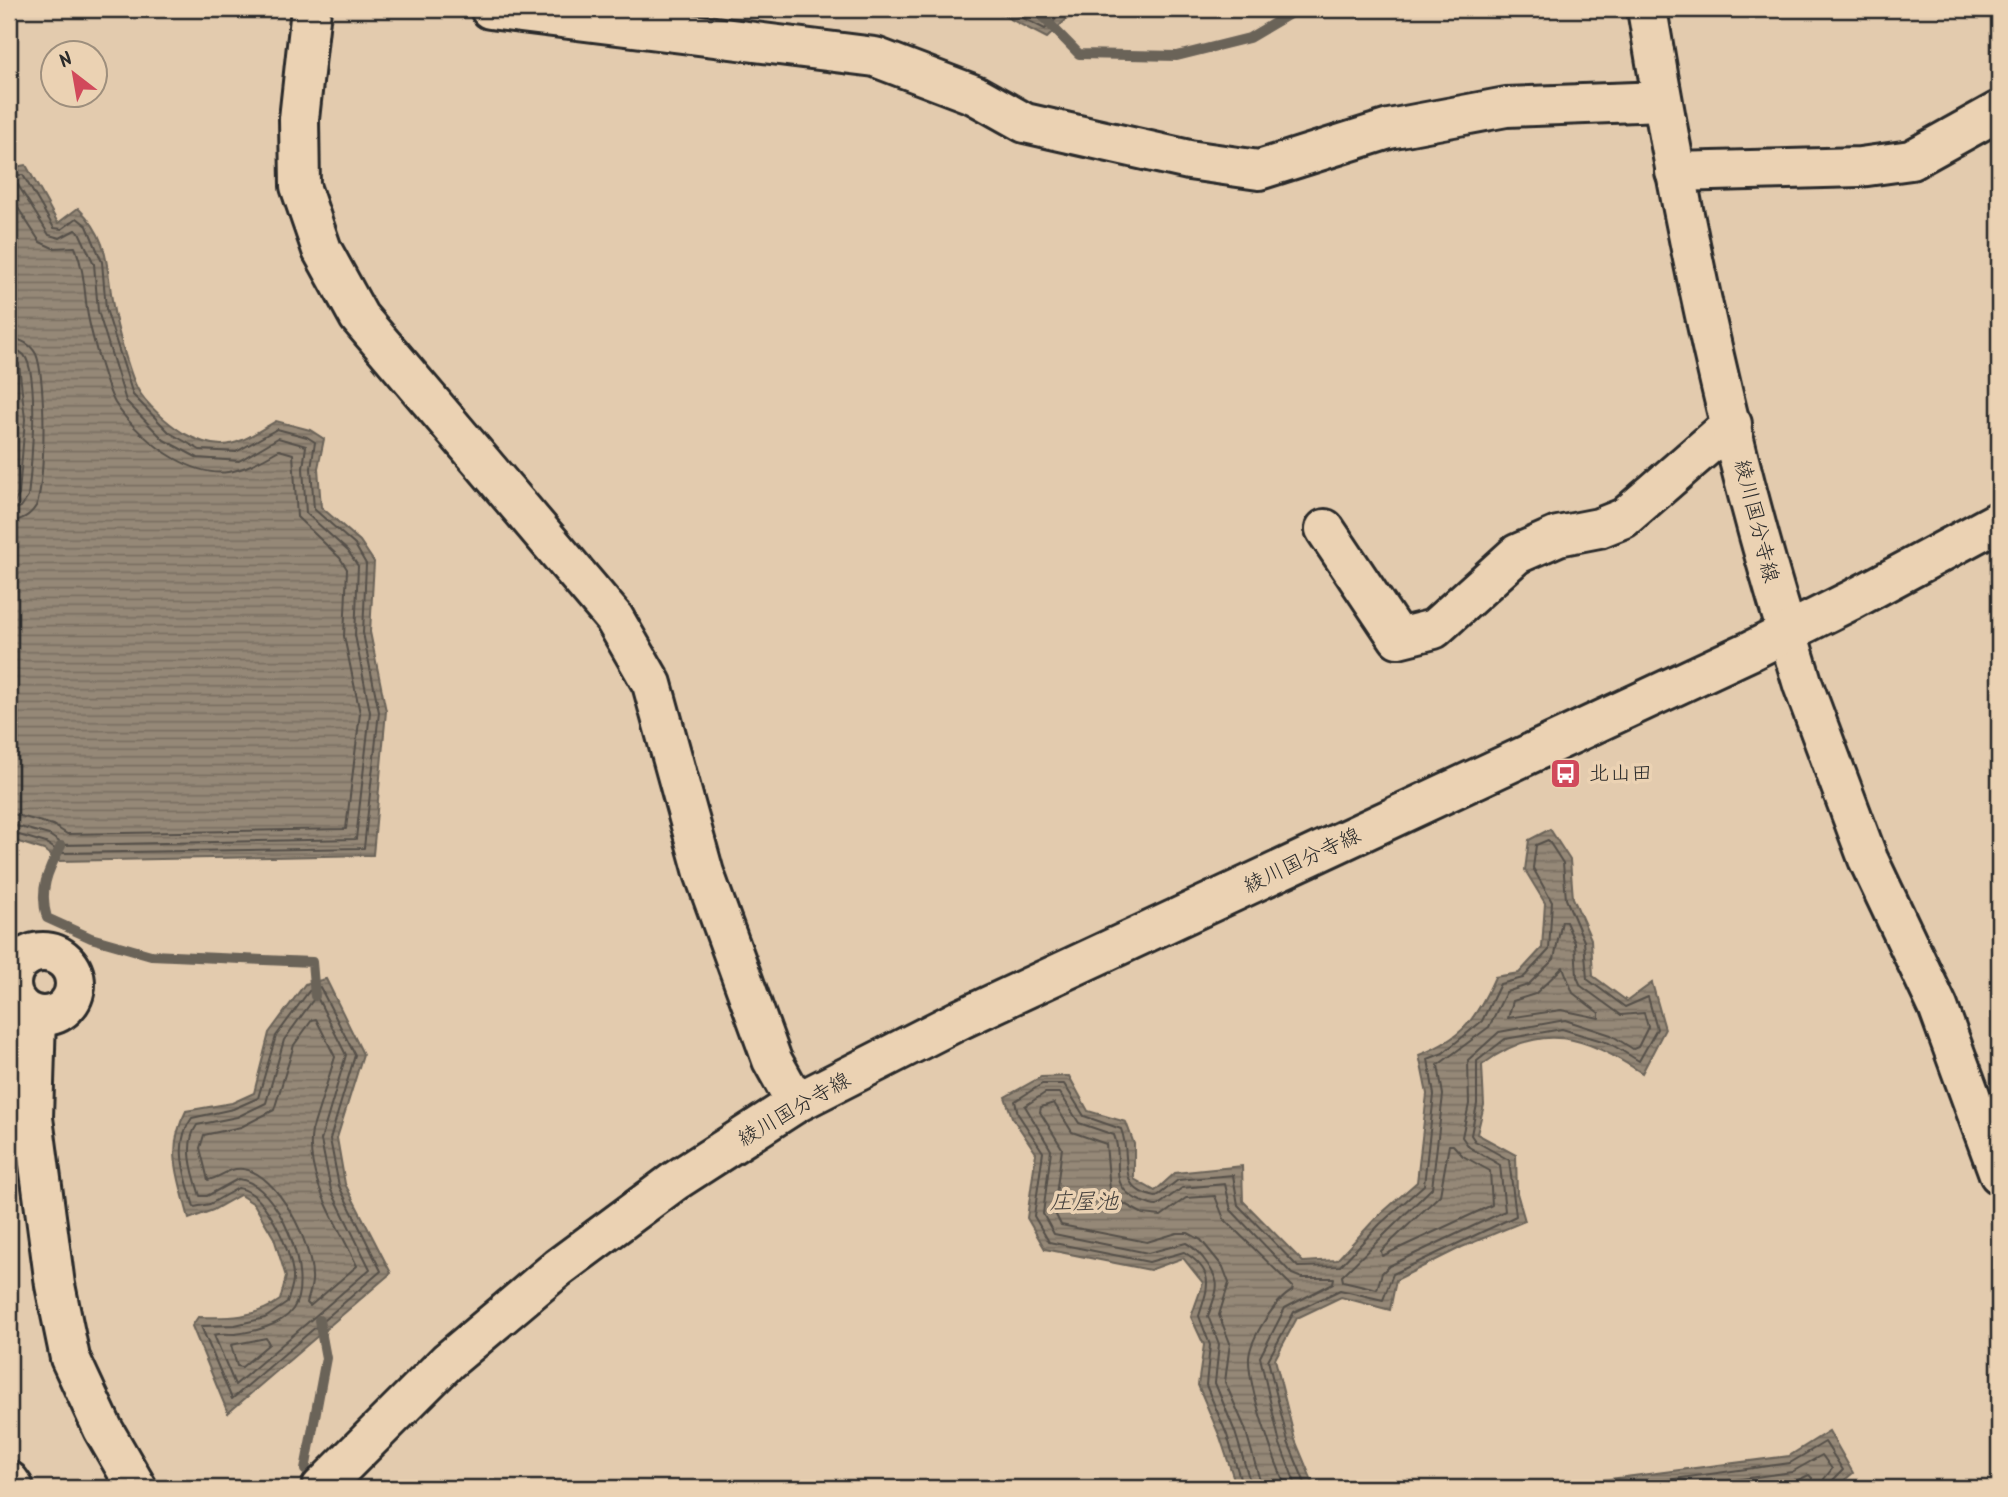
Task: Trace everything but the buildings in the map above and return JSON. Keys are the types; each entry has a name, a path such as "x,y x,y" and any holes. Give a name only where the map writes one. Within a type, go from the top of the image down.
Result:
{"street":[{"path":"311,9 299,119 300,186 323,250 359,317 614,618 652,684 704,873 772,1060 796,1103"},
{"path":"490,9 875,57 975,94 1025,123 1189,160 1259,170 1389,129 1506,107 1662,101"},
{"name":"綾川国分寺線","path":"321,1488 449,1361 558,1268 675,1181 796,1103 961,1019 1787,632 1732,424 1675,172 1647,9"},
{"path":"1675,172 1860,167 1911,160 1999,111"},
{"path":"1325,529 1398,638 1434,629 1517,554 1558,536 1599,528 1624,518 1732,424"},
{"path":"1999,520 1787,632 1803,685 1868,859 1938,1007 1999,1174"},
{"path":"36,1016 33,1118 55,1285 70,1358 103,1429 137,1488"},
{"path":"9,1481 14,1488"}],"water":[{"path":"991,9 1077,9 1047,38"},
{"path":"26,165 58,223 78,208 96,231 105,254 115,314 130,371 141,394 158,413 183,433 210,444 241,441 276,421 310,430 324,439 318,468 321,507 360,541 374,562 370,632 386,711 373,855 58,861 44,850 9,839 9,537 18,419 9,335 9,168"},
{"name":"庄屋池","path":"1550,829 1570,860 1573,898 1591,939 1593,976 1627,1001 1652,983 1665,1029 1642,1073 1601,1050 1563,1038 1524,1042 1503,1051 1482,1065 1484,1105 1477,1134 1516,1155 1517,1193 1525,1221 1462,1247 1396,1280 1390,1310 1341,1297 1297,1318 1275,1359 1295,1440 1315,1488 1237,1488 1220,1437 1198,1385 1204,1345 1191,1317 1203,1283 1183,1258 1150,1270 1045,1249 1027,1218 1036,1153 1012,1117 1005,1097 1041,1077 1069,1076 1088,1111 1126,1122 1134,1144 1134,1179 1155,1191 1175,1173 1242,1166 1243,1201 1303,1262 1337,1260 1375,1219 1417,1182 1427,1094 1419,1055 1447,1042 1457,1034 1474,1016 1495,977 1519,973 1542,948 1545,903 1525,870 1529,840"},
{"path":"326,979 363,1054 337,1138 345,1184 391,1273 228,1413 192,1326 198,1317 241,1316 271,1306 280,1300 286,1277 274,1238 254,1204 240,1195 189,1219 178,1177 176,1139 186,1111 232,1103 254,1093 269,1033 305,984"},
{"path":"1829,1431 1853,1473 1835,1488 1540,1488 1789,1456"}],"waterway":[{"path":"1035,9 1079,54 1177,56 1249,38 1298,9"},
{"path":"61,846 44,890 47,918 91,938 151,955 312,962 315,996"},
{"path":"305,1470 326,1358 319,1320"}],"place":[{"name":"北山田","path":"1566,773"}]}
